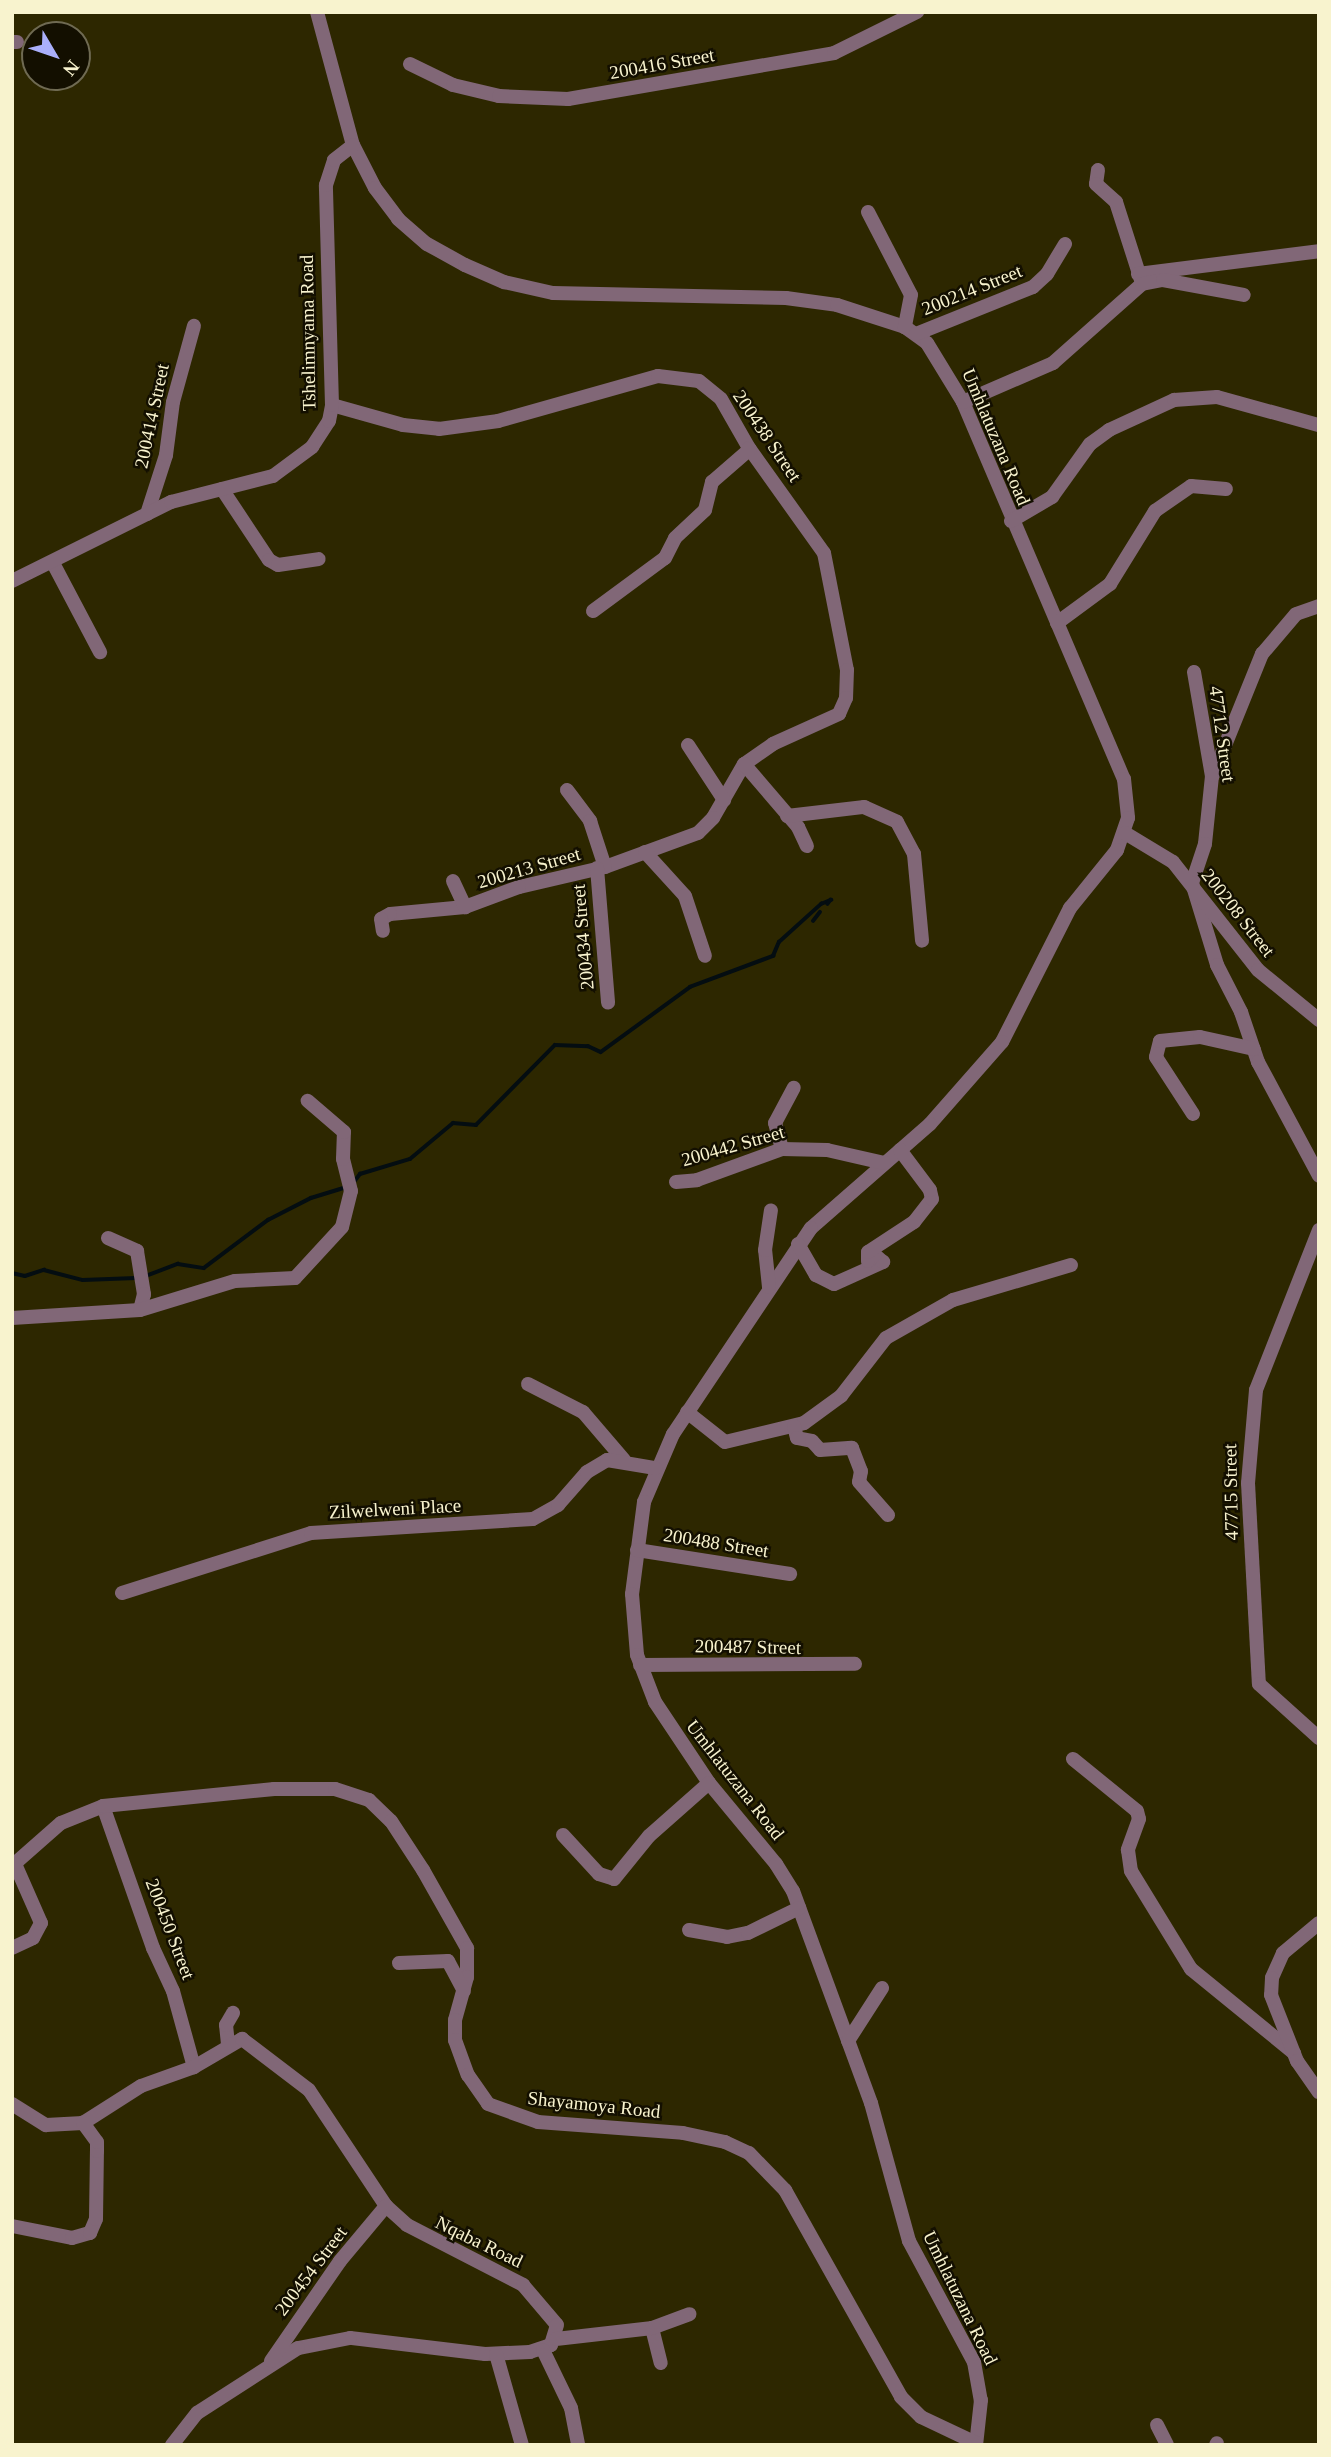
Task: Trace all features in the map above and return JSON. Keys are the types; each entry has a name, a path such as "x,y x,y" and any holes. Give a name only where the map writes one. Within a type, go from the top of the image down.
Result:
{"street":[{"name":"Umhlatuzana Road","path":"317,12 353,145 375,188 398,219 427,244 505,282 597,297 802,299 837,305 910,330 935,353 963,402 1011,521 1118,756 1128,798 1125,833 1109,863 1070,908 1024,1003 987,1063 900,1150 823,1214 798,1244 687,1412 655,1468 637,1550 632,1630 640,1665 662,1713 709,1783 776,1864 799,1908 883,2140 909,2241 976,2369 981,2400 976,2444"},
{"name":"200416 Street","path":"410,64 453,85 499,96 568,99 834,53 917,12"},
{"name":"Tshelimnyama Road","path":"12,581 190,495 273,476 302,457 321,436 332,405 326,185 334,160 353,145"},
{"path":"1098,170 1096,184 1116,202 1140,279"},
{"path":"868,212 911,295 910,330"},
{"name":"200214 Street","path":"910,330 1033,287 1048,274 1065,244"},
{"path":"963,402 1053,363 1140,279 1319,251"},
{"path":"1140,279 1163,280 1244,295"},
{"name":"200414 Street","path":"147,514 163,467 173,401 194,326"},
{"name":"200438 Street","path":"332,405 403,425 439,429 498,421 659,376 682,376 699,381 721,399 750,449 829,564 846,670 845,698 839,714"},
{"path":"1011,521 1052,497 1090,444 1108,430 1174,400 1217,397 1315,424"},
{"path":"593,611 664,558 675,538 705,510 712,482 750,449"},
{"path":"1057,623 1110,584 1154,511 1191,486 1226,489"},
{"path":"222,489 269,560 278,565 319,559"},
{"path":"53,563 100,652"},
{"path":"1212,776 1262,654 1296,614 1319,606"},
{"name":"47712 Street","path":"1192,883 1207,834 1212,776 1194,672"},
{"name":"200213 Street","path":"383,931 381,919 390,914 465,907 519,887 601,867 698,833 724,800 744,764 773,744 839,714"},
{"path":"688,745 724,800"},
{"path":"744,764 787,816 807,846"},
{"name":"200213 Street","path":"567,790 590,821 601,867"},
{"path":"787,816 864,807 897,822 914,854 922,941"},
{"name":"200208 Street","path":"1125,833 1173,862 1192,883 1235,944 1275,987 1319,1020"},
{"path":"645,852 685,896 705,956"},
{"name":"200434 Street","path":"601,867 608,1003"},
{"name":"200213 Street","path":"453,881 465,907"},
{"path":"1192,883 1216,965 1254,1049 1319,1176"},
{"path":"1216,965 1235,944"},
{"path":"1193,1114 1156,1057 1160,1041 1200,1037 1254,1049"},
{"path":"782,1149 775,1123 794,1088"},
{"path":"12,1318 141,1310 235,1281 295,1278 342,1227 351,1191 343,1159 344,1132 308,1101"},
{"name":"200442 Street","path":"676,1182 697,1180 782,1149 827,1150 884,1163"},
{"path":"798,1244 816,1275 834,1284 883,1262 875,1255 868,1261 868,1252 914,1222 932,1199 930,1190 900,1150"},
{"path":"769,1287 765,1250 771,1210"},
{"name":"47715 Street","path":"1319,1230 1256,1390 1248,1483 1259,1684 1319,1738"},
{"path":"108,1238 137,1251 144,1294 141,1310"},
{"path":"687,1412 725,1442 794,1426 841,1396 886,1338 953,1300 1071,1265"},
{"path":"528,1384 583,1412 624,1460 655,1468"},
{"path":"794,1426 797,1437 812,1441 820,1450 852,1448 861,1471 859,1482 888,1515"},
{"name":"Zilwelweni Place","path":"122,1594 310,1533 533,1520 558,1505 598,1464 624,1460"},
{"name":"200488 Street","path":"637,1550 790,1574"},
{"name":"200487 Street","path":"640,1665 855,1664"},
{"path":"1073,1759 1137,1811 1128,1850 1131,1871 1185,1961 1233,2007 1295,2057"},
{"path":"563,1835 599,1874 609,1879 619,1874 649,1836 709,1783"},
{"name":"Shayamoya Road","path":"14,1865 61,1823 103,1806 274,1789 335,1789 358,1794 391,1821 457,1927 469,1959 464,1991 455,2020 458,2051 467,2075 488,2104 537,2122 683,2133 725,2142 749,2153 785,2190 901,2397 920,2417 976,2444"},
{"name":"200450 Street","path":"103,1806 153,1948 173,1992 194,2067"},
{"path":"12,1948 33,1938 41,1923 14,1865"},
{"path":"689,1930 727,1937 748,1933 799,1908"},
{"path":"1319,1923 1283,1953 1272,1978 1271,1995 1295,2057 1319,2091"},
{"path":"399,1963 448,1961 464,1991"},
{"path":"848,2042 882,1988"},
{"path":"12,2104 46,2125 83,2123 141,2086 194,2067 228,2043 226,2025 233,2013"},
{"name":"Nqaba Road","path":"228,2043 242,2039 253,2044 309,2090 387,2206 428,2240 528,2289 554,2319 555,2339"},
{"path":"12,2226 72,2238 90,2234 96,2219 97,2151 83,2123"},
{"name":"200454 Street","path":"271,2362 340,2260 387,2206"},
{"path":"172,2445 197,2413 271,2362 298,2348 350,2338 496,2354 543,2350 555,2339 652,2328 690,2314"},
{"path":"652,2328 661,2363"},
{"path":"543,2350 571,2408 578,2445"},
{"path":"496,2354 522,2445"},
{"path":"1157,2425 1167,2445"}],"waterway":[{"path":"354,1182 360,1174 410,1159 453,1123 476,1125 555,1045 588,1046 601,1052 690,987 773,956 779,942 821,904 831,900 828,904"},
{"path":"813,921 820,912"},
{"path":"146,1276 178,1264 204,1268 268,1220 311,1198 346,1187"},
{"path":"12,1273 25,1276 44,1270 83,1280 136,1278"}]}
